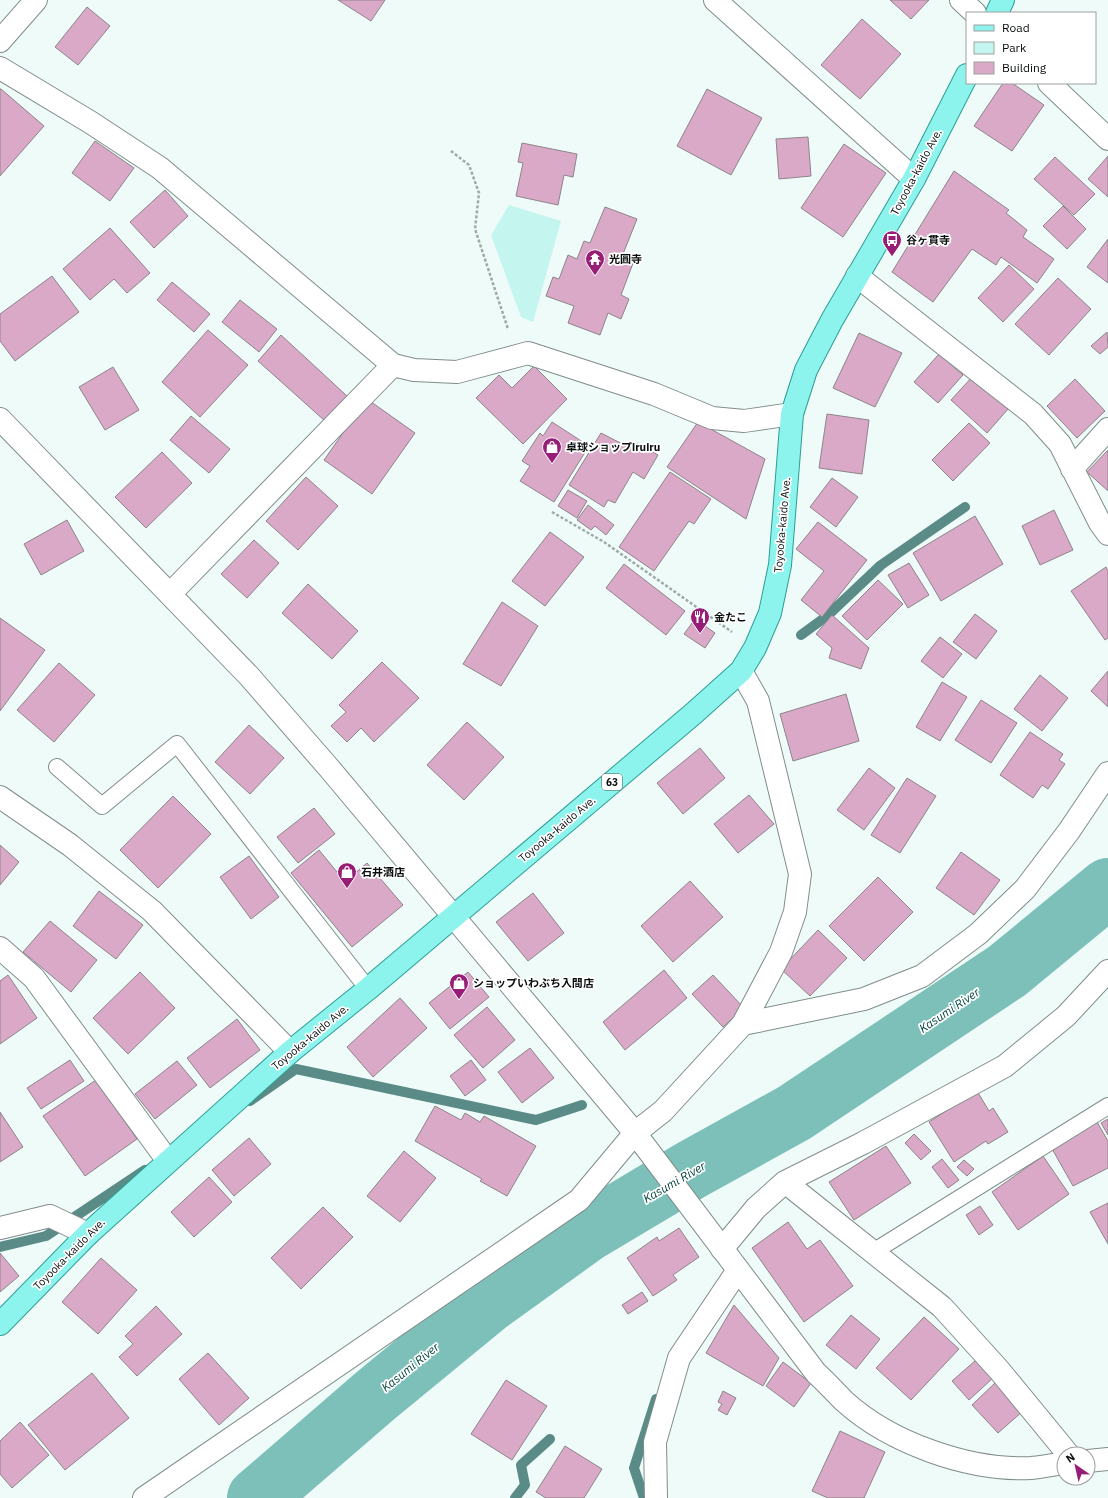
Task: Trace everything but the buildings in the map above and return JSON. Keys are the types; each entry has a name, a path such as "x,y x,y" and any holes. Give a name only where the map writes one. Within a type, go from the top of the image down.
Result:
{"main road":[{"path":"997,12 1003,0"},
{"name":"Toyooka-kaido Ave.","path":"0,1324 88,1234 290,1052 368,989 693,714 741,671 755,648 770,613 780,565 792,414 806,370 832,320 914,179 966,77"}],"street":[{"path":"0,40 36,0"},
{"path":"715,0 914,179"},
{"path":"961,0 974,12"},
{"path":"0,68 90,122 160,168 393,365 414,370 457,372 528,353 654,394 712,418 744,421 792,414"},
{"path":"1050,84 1108,139"},
{"path":"857,276 1033,414 1060,444 1100,523 1108,534"},
{"path":"170,594 393,365"},
{"path":"0,419 250,676 454,915 640,1140 703,1221 722,1249 816,1372 845,1402 878,1426 919,1447 960,1460 995,1467 1030,1468 1056,1464"},
{"path":"1072,468 1108,429"},
{"path":"144,1498 579,1200 640,1140 663,1111 743,1024 781,952 795,912 800,874 758,701 741,671"},
{"path":"743,1024 864,1000 922,976 978,934 1025,889 1069,831 1108,773"},
{"path":"0,796 70,845 152,911 290,1052"},
{"path":"0,948 34,978 168,1161"},
{"path":"722,1249 756,1208 785,1182 863,1143 1005,1066 1066,1016 1108,971"},
{"path":"785,1182 942,1307 999,1370 1061,1446"},
{"path":"0,1228 50,1216 88,1234"},
{"path":"656,1498 655,1442 679,1358 738,1270"},
{"path":"1096,1460 1108,1459"}],"lane":[{"path":"57,767 102,806 177,744 368,989"},
{"path":"873,1252 1108,1106"}],"path":[{"path":"451,151 469,165 479,193 474,229 518,356"},
{"path":"552,512 604,542 755,648"}],"green space":[{"path":"509,205 561,221 533,322 521,317 491,235"}],"waterway":[{"path":"801,635 827,616 881,565 965,507"},
{"name":"Kasumi River","path":"257,1498 375,1396 487,1304 587,1232 691,1170 794,1113 1007,971 1108,888"},
{"path":"250,1101 296,1069 536,1120 582,1105"},
{"path":"0,1247 46,1236 145,1170"},
{"path":"644,1498 634,1468 656,1399"},
{"path":"515,1498 525,1485 521,1465 550,1439"}],"place":[{"name":"谷ヶ貫寺","path":"892,257"},
{"name":"光圓寺","path":"595,276"},
{"name":"卓球ショップiruiru","path":"552,464"},
{"name":"金たこ","path":"700,634"},
{"name":"石井酒店","path":"347,889"},
{"name":"ショップいわぶち入間店","path":"459,1000"}]}
